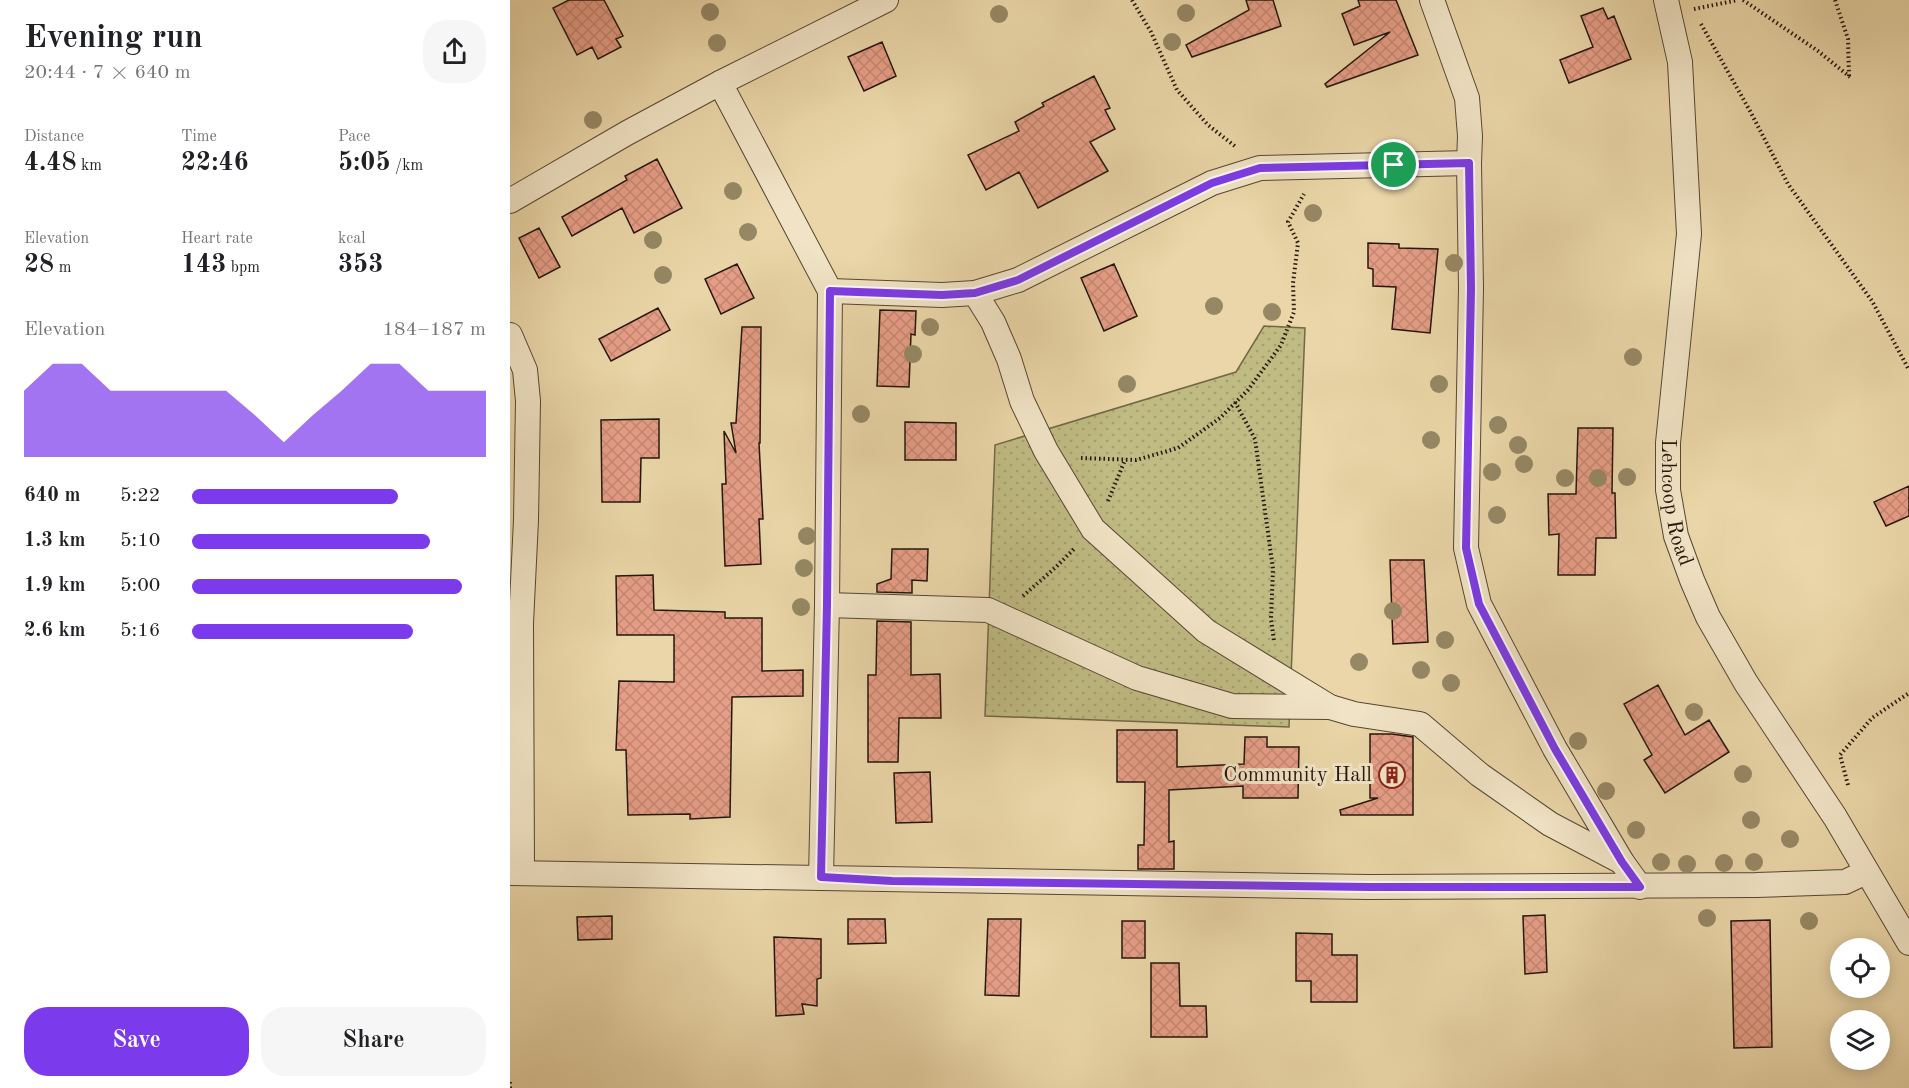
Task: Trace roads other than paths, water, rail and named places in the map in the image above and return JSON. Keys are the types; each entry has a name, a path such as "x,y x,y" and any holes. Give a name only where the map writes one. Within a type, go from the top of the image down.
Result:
{"street":[{"path":"510,201 627,133 720,83 886,0"},
{"path":"1432,0 1467,98 1470,136 1471,288 1466,548 1479,604 1555,749 1622,862 1640,887"},
{"name":"Lehcoop Road","path":"1666,0 1680,62 1689,234 1668,443 1668,490 1676,536 1692,580 1719,636 1746,683 1835,817 1909,943"},
{"path":"720,83 830,291 827,605 821,877"},
{"path":"830,291 942,295 975,293 1018,280 1212,183 1260,168 1469,163"},
{"path":"975,293 993,322 1009,358 1022,401 1046,451 1093,530 1206,631 1330,707 1354,714 1420,724 1480,775 1550,824 1622,862"},
{"path":"510,335 525,370 528,401 526,520 515,622 516,873 821,877 892,881 1370,887 1640,887 1845,882 1866,872"},
{"path":"827,605 988,610 1137,678 1232,706 1330,707"}],"place":[{"name":"Community Hall","path":"1392,775"}]}
